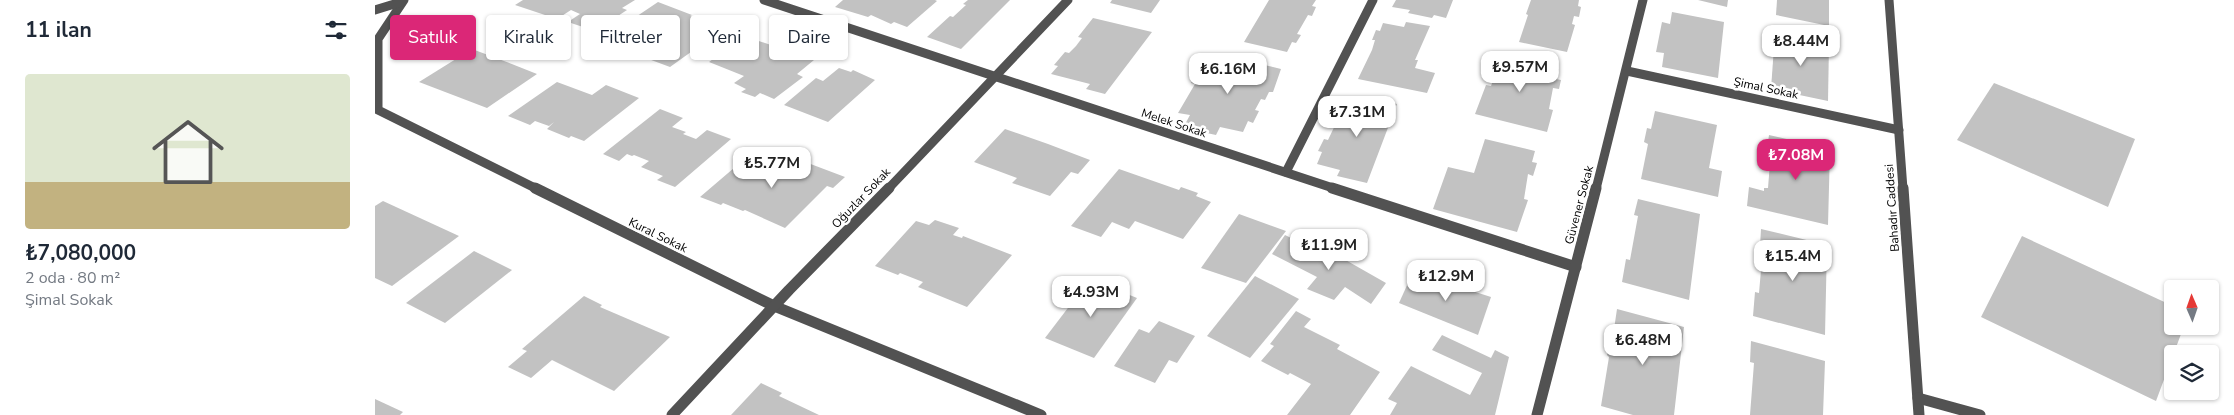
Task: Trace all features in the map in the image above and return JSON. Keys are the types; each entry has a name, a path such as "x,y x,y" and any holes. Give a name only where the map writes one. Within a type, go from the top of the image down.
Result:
{"street":[{"name":"Melek Sokak","path":"764,0 996,78 1576,267"},
{"name":"Oğuzlar Sokak","path":"672,415 697,392 774,306 996,78 1068,0"},
{"path":"1286,172 1373,0"},
{"name":"Güvener Sokak","path":"1537,415 1627,71 1643,0"},
{"name":"Bahadır Caddesi","path":"1889,0 1919,415"},
{"path":"375,10 402,1"},
{"name":"Kural Sokak","path":"402,1 378,39 378,110 774,306 1041,415"},
{"name":"Şimal Sokak","path":"1627,71 1899,130"},
{"path":"1918,398 1980,415"}],"building":[{"path":"523,0 635,0 622,8 627,10 619,15 581,15 581,26 571,23 571,20 580,14 571,10 563,15 545,15 515,5"},
{"path":"843,0 937,1 907,27 894,22 891,24 871,15 868,17 835,7"},
{"path":"968,0 1010,0 961,49 927,37 950,16 953,17 966,5 963,4"},
{"path":"1112,0 1160,0 1151,13 1110,3"},
{"path":"1269,0 1316,0 1312,6 1316,7 1312,16 1308,15 1297,34 1301,35 1296,43 1292,42 1287,52 1244,42"},
{"path":"1396,0 1453,0 1446,18 1434,15 1432,18 1408,13 1410,10 1392,7"},
{"path":"1531,0 1579,0 1578,6 1581,7 1579,17 1574,16 1572,24 1575,25 1567,52 1519,42"},
{"path":"1698,0 1728,0 1727,7"},
{"path":"1777,0 1829,0 1829,26 1776,15"},
{"path":"658,2 692,15 690,15 690,53 680,60 680,15 639,15"},
{"path":"1672,12 1724,22 1718,78 1662,67 1664,53 1656,52 1662,22 1670,24"},
{"path":"1093,18 1152,32 1105,94 1086,89 1090,84 1051,74 1058,66 1054,65 1065,52 1069,53 1082,38 1078,37"},
{"path":"1406,22 1430,26 1415,60 1418,60 1415,68 1435,73 1427,93 1358,79 1372,50 1375,40 1372,40 1376,30 1380,31 1383,23 1404,27"},
{"path":"1775,33 1829,44 1828,101 1771,89"},
{"path":"759,41 769,45 769,60 814,60 797,74 803,77 774,99 760,93 755,97 741,92 746,89 734,83 744,76 709,62 712,60 759,60"},
{"path":"476,51 486,54 486,60 501,60 537,74 487,108 419,82 454,60 476,60"},
{"path":"1503,53 1529,58 1528,62 1559,69 1556,79 1561,80 1559,89 1553,88 1549,109 1553,110 1547,132 1475,114 1486,85 1491,86"},
{"path":"1231,57 1281,69 1273,92 1269,92 1265,100 1261,99 1255,110 1259,111 1253,123 1248,121 1243,132 1220,127 1216,135 1183,128 1190,115 1178,113 1195,84 1191,83 1200,66 1203,67 1206,60 1227,64"},
{"path":"651,60 680,60 670,67"},
{"path":"839,68 851,72 853,70 875,80 828,122 784,105 816,78 823,81"},
{"path":"557,82 592,95 606,85 639,98 584,141 571,136 569,138 547,129 554,122 549,126 535,121 530,125 508,116"},
{"path":"1994,83 2135,139 2108,207 1957,140"},
{"path":"1369,97 1397,104 1367,183 1337,176 1340,170 1317,164 1322,152 1318,151 1324,139 1328,140 1348,98 1367,102"},
{"path":"660,109 683,118 672,127 686,132 683,134 696,139 707,130 731,139 675,187 657,180 663,176 641,167 649,161 627,154 619,161 603,154"},
{"path":"1655,111 1717,125 1709,168 1722,171 1718,197 1641,179 1648,144 1644,142 1647,128 1651,129"},
{"path":"1005,129 1090,160 1078,174 1071,172 1050,196 1012,183 1017,178 974,162"},
{"path":"1769,135 1830,149 1828,225 1747,206 1749,187 1764,191 1764,188 1768,188 1771,150 1767,149"},
{"path":"1485,139 1535,151 1532,162 1537,163 1533,176 1528,174 1524,199 1528,200 1517,232 1433,209 1448,167 1474,173"},
{"path":"748,156 789,170 800,160 845,177 833,188 827,186 785,228 745,210 743,211 723,203 721,205 700,197"},
{"path":"1119,169 1179,190 1181,187 1198,193 1196,196 1211,202 1183,239 1135,221 1129,229 1112,222 1101,237 1071,226"},
{"path":"1638,199 1700,214 1689,300 1622,282 1626,259 1630,260 1638,216 1634,215"},
{"path":"383,201 459,236 392,286 375,278 375,206"},
{"path":"1239,214 1286,231 1246,283 1201,268"},
{"path":"935,220 959,228 953,235 962,238 963,236 1012,255 967,307 918,287 923,282 875,266 916,221 929,225"},
{"path":"1761,229 1827,245 1825,335 1753,316 1755,292 1759,293 1763,247 1760,246"},
{"path":"1285,235 1331,258 1335,254 1386,283 1371,304 1345,287 1334,300 1307,289 1317,277 1272,254"},
{"path":"2022,236 2164,302 2164,335 2181,335 2177,345 2164,345 2164,380 2156,401 1981,317"},
{"path":"474,251 512,270 445,323 406,303"},
{"path":"1413,272 1491,297 1478,335 1399,303"},
{"path":"1255,276 1299,299 1250,358 1207,336"},
{"path":"1090,279 1137,298 1094,358 1045,338"},
{"path":"584,296 602,305 600,307 670,337 614,391 552,360 531,378 508,367 527,351 522,349"},
{"path":"1617,309 1684,327 1674,415 1633,415 1601,406 1609,357 1607,355 1611,336 1613,336"},
{"path":"1296,311 1311,319 1304,327 1340,345 1337,349 1380,372 1350,415 1287,415 1311,384 1261,361 1274,346 1270,344"},
{"path":"1159,321 1195,336 1177,363 1169,360 1155,383 1114,366 1139,329 1149,333"},
{"path":"1442,335 1491,358 1495,350 1509,357 1495,415 1390,415 1397,403 1388,399 1411,366 1470,395 1482,373 1432,350"},
{"path":"1751,341 1825,361 1823,415 1750,415 1754,363 1750,362"},
{"path":"761,383 782,393 779,396 819,415 731,415"},
{"path":"375,399 403,412 400,415 375,415"}]}
